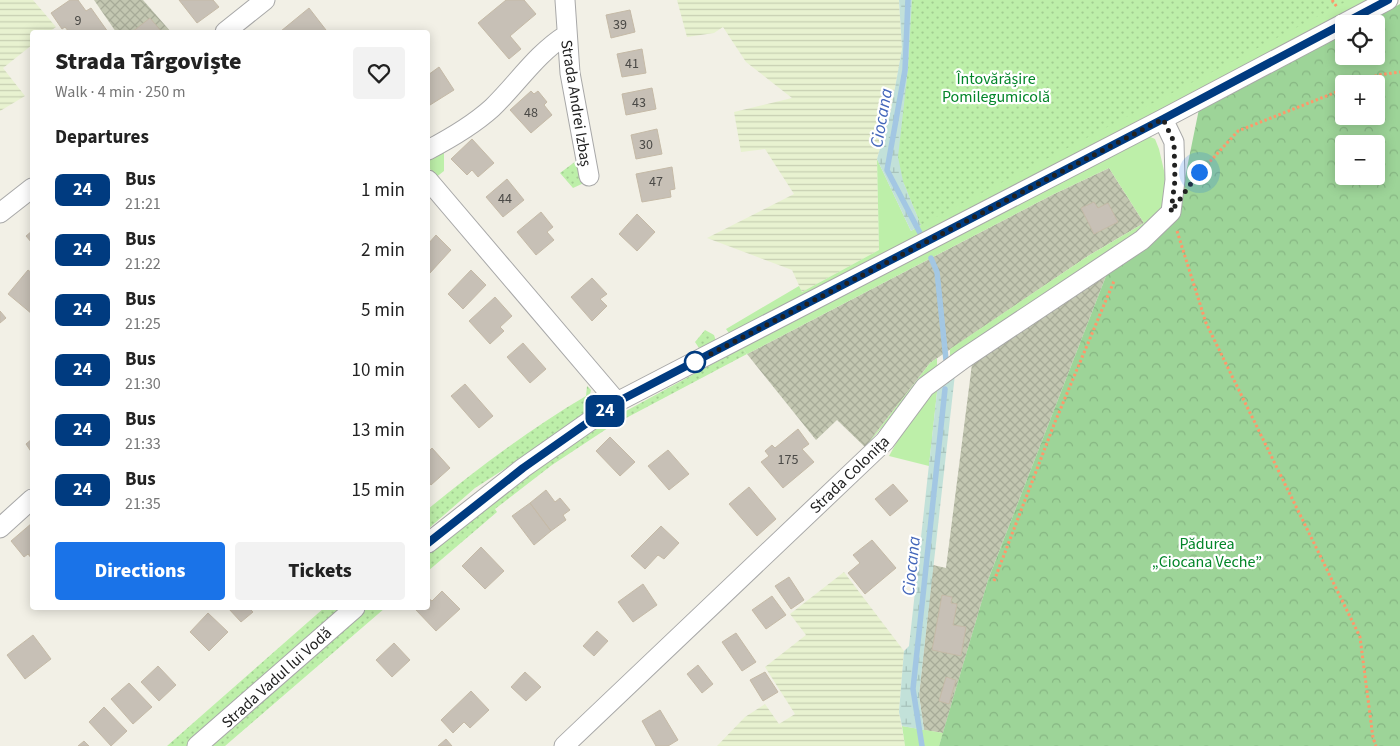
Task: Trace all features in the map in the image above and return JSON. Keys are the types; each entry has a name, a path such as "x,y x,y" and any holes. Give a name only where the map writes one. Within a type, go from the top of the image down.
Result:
{"street":[{"path":"228,30 265,0"},
{"name":"Strada Andrei Izbaș","path":"564,0 567,15 566,35 570,73 589,176"},
{"path":"430,541 523,468 617,402 1388,0"},
{"path":"430,149 465,130 492,107 550,45 566,35"},
{"path":"1163,119 1174,142 1175,180 1171,212"},
{"path":"430,182 617,402"},
{"path":"0,214 30,190"},
{"name":"Strada Colonița","path":"564,746 886,441 925,388 963,359 1142,240 1171,212"},
{"path":"0,528 30,502"},
{"name":"Strada Vadul lui Vodă","path":"197,746 353,610"}],"path":[{"path":"1378,75 1400,72"},
{"path":"1188,188 1199,172 1238,131 1335,93"},
{"path":"1171,212 1206,323 1360,637 1373,738 1376,746"},
{"path":"994,581 1084,350 1129,249"}],"shaded area":[{"path":"0,0 33,0 56,27 52,30 30,30 30,47 3,68 25,96 0,111"},
{"path":"94,0 143,0 169,30 115,30"},
{"path":"677,0 899,0 902,49 891,110 877,159 879,250 802,292 792,270 707,238 794,194 765,149 741,152 734,112 792,98 746,62 723,27 714,33 687,37"},
{"path":"1109,168 1144,223 1088,256 930,363 865,447 837,420 816,440 747,354 1052,195"},
{"path":"1106,276 988,580 943,733 924,730 919,695 933,565 946,568 972,364"},
{"path":"844,572 904,651 899,712 905,746 717,746 745,717 765,704 779,724 795,714 765,667 806,635 790,614"}],"green space":[{"path":"899,0 922,0 903,181 921,225 911,231 877,159 891,110 902,49"},
{"name":"Întovărășire Pomilegumicolă","path":"912,0 1349,0 921,225 903,181 898,157 908,69"},
{"path":"1320,0 1373,0 1344,15 1335,15 1335,20 731,336 726,329 799,286 802,292 879,250 877,159 911,231 921,225 903,181"},
{"name":"Pădurea „Ciocana Veche”","path":"1400,4 1400,746 939,746 988,580 1106,276 1178,212 1199,109 1335,38 1335,65 1385,65 1385,15 1379,15"},
{"path":"1148,136 1155,139 1159,149 1169,192 1159,216 1139,237 950,360 950,349 1088,256 1144,223 1109,168 1052,195 747,354 742,348"},
{"path":"444,150 444,171 435,178 430,169 430,156"},
{"path":"580,158 586,182 573,188 560,173"},
{"path":"705,330 714,335 716,341 699,348 695,342"},
{"path":"742,348 747,354 611,426 552,465 495,509 497,512 430,569 430,552 546,461 613,418"},
{"path":"937,358 937,368 929,373 865,447 930,363"},
{"path":"955,374 919,695 924,730 902,726 899,712 904,651 909,646 938,383"},
{"path":"938,383 929,466 889,456 918,404"},
{"path":"587,386 591,390 585,417 475,488 430,527 430,507 505,450 586,396"},
{"path":"322,610 338,610 191,743 187,746 167,746"},
{"path":"364,610 383,610 225,746 211,746"},
{"path":"902,726 943,733 939,746 905,746"}],"building":[{"path":"70,0 78,0 86,11 91,8 107,30 67,30 65,27 62,29 51,13"},
{"path":"179,0 213,0 219,7 197,23"},
{"path":"506,0 524,0 536,14 510,36 521,49 509,59 478,23"},
{"path":"309,8 326,30 282,30"},
{"path":"630,10 635,32 611,38 606,15"},
{"path":"150,18 160,30 135,30"},
{"path":"642,49 646,73 622,77 617,54"},
{"path":"439,67 454,90 430,105 430,74"},
{"path":"652,88 656,109 626,115 622,94"},
{"path":"531,91 534,94 538,91 547,102 544,105 552,115 531,133 510,110"},
{"path":"657,129 662,154 636,159 631,135"},
{"path":"472,139 494,163 478,177 472,170 467,175 451,159"},
{"path":"672,167 675,189 670,190 671,197 642,202 636,174"},
{"path":"507,179 524,200 503,217 486,197"},
{"path":"1094,202 1098,208 1108,203 1118,222 1094,234 1081,208"},
{"path":"541,212 553,227 547,232 554,240 536,255 517,232"},
{"path":"637,214 655,232 637,251 619,234"},
{"path":"30,233 30,241 26,236"},
{"path":"436,235 451,250 430,273 430,242"},
{"path":"28,270 30,272 30,312 8,294"},
{"path":"471,270 486,285 463,309 448,294"},
{"path":"592,278 607,294 600,299 607,306 592,321 571,297"},
{"path":"495,297 512,316 500,327 504,331 490,344 469,321"},
{"path":"0,311 6,318 0,323"},
{"path":"523,343 546,369 530,383 507,357"},
{"path":"465,384 493,416 479,428 451,396"},
{"path":"798,429 809,444 802,449 814,462 783,488 761,462 769,456 765,451 772,445 775,448"},
{"path":"610,437 635,462 620,476 596,451"},
{"path":"30,441 30,450 26,444"},
{"path":"432,448 450,468 431,485 430,484 430,450"},
{"path":"668,450 689,474 669,490 648,466"},
{"path":"893,484 908,501 890,516 875,499"},
{"path":"749,487 776,519 757,536 729,504"},
{"path":"546,490 555,502 560,498 570,510 563,515 566,520 551,531 530,503"},
{"path":"530,503 551,531 534,545 512,516"},
{"path":"30,525 30,556 28,554 24,557 11,541"},
{"path":"661,526 679,543 664,559 658,555 645,569 631,556"},
{"path":"872,540 896,568 865,594 848,573 860,563 853,555"},
{"path":"481,547 504,571 485,589 462,566"},
{"path":"789,577 804,600 791,609 775,586"},
{"path":"643,584 657,605 633,622 618,602"},
{"path":"442,591 460,609 436,631 416,610 430,610 430,600 432,601"},
{"path":"942,595 952,597 951,603 957,604 953,625 966,627 961,656 932,650"},
{"path":"772,596 786,615 766,629 752,610"},
{"path":"230,610 251,610 253,612 241,622"},
{"path":"208,613 228,632 209,651 190,632"},
{"path":"597,631 608,641 594,656 583,646"},
{"path":"736,633 756,662 742,671 722,642"},
{"path":"33,635 51,659 25,679 7,655"},
{"path":"394,643 410,660 392,677 376,660"},
{"path":"698,665 713,684 702,693 687,674"},
{"path":"158,666 176,685 159,701 141,682"},
{"path":"525,672 541,687 526,701 511,687"},
{"path":"765,672 778,692 763,701 750,680"},
{"path":"946,677 956,680 949,704 939,701"},
{"path":"129,683 152,707 133,724 111,699"},
{"path":"471,691 489,710 470,728 464,722 453,733 441,720"},
{"path":"104,707 127,731 111,746 89,722"},
{"path":"660,710 678,740 668,746 656,746 642,721"},
{"path":"446,739 452,746 438,746"},
{"path":"84,741 89,746 78,746"}],"waterway":[{"name":"Ciocana","path":"908,0 905,70 887,170 920,233"},
{"name":"Ciocana","path":"931,258 937,272 946,360"},
{"name":"Ciocana","path":"922,746 913,689 945,389"}],"bus line":[{"name":"24","path":"430,541 523,468 617,402 1388,0"}],"route":[{"path":"695,362 1163,119 1174,142 1175,180 1171,212 1199,172"}]}
